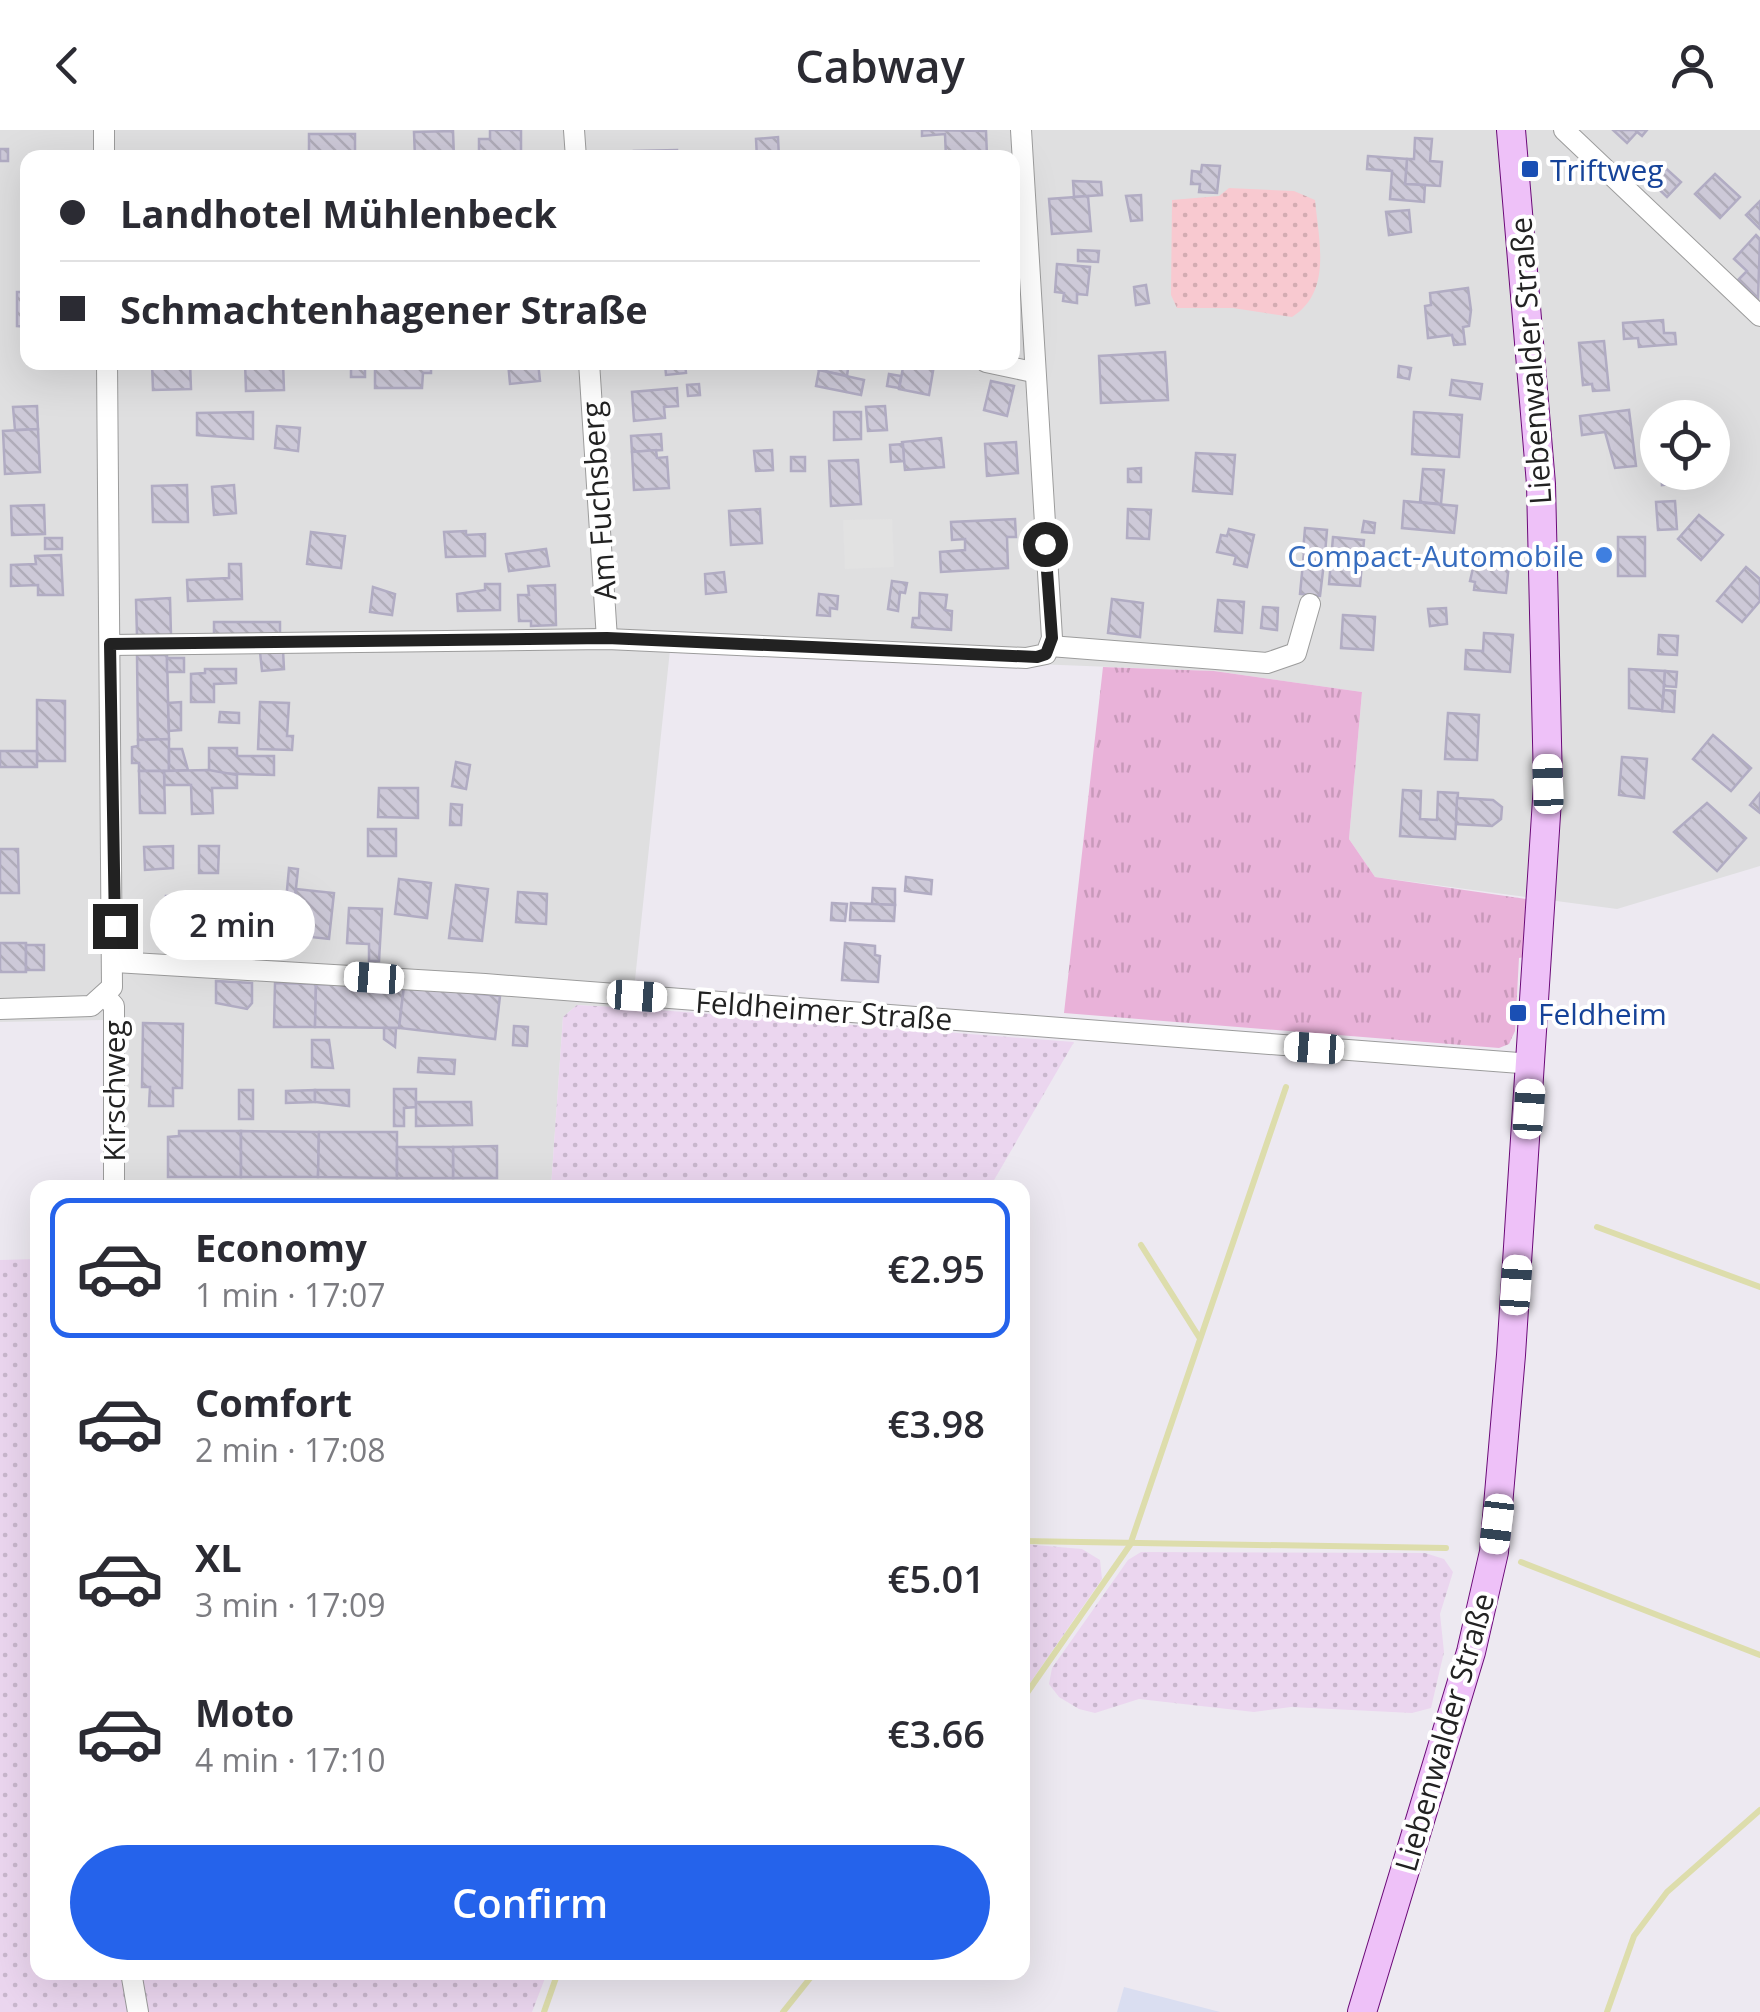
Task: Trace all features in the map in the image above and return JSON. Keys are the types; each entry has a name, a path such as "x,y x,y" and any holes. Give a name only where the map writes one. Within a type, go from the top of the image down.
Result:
{"main road":[{"name":"Liebenwalder Straße","path":"1362,2012 1471,1652 1494,1552 1547,829 1541,484 1511,130"}],"street":[{"path":"1021,130 1020,248 1033,372 1051,642"},
{"path":"1564,130 1760,316"},
{"path":"1020,369 1033,372"},
{"path":"0,1008 90,1006 106,997 112,987 115,962 107,370"},
{"name":"Am Fuchsberg","path":"590,370 607,638"},
{"name":"Am Fuchsberg","path":"110,644 607,638 766,642 1026,658 1046,654 1051,642 1267,663 1296,653 1310,604"},
{"name":"Feldheimer Straße","path":"115,962 485,984 1532,1064"},
{"name":"Kirschweg","path":"106,997 114,1006 114,1180"},
{"path":"132,1980 138,2012"}],"shaded area":[{"path":"0,130 1760,130 1760,866 1617,909 1375,877 1349,839 1362,692 1214,671 670,650 632,1008 577,1005 563,1017 551,1180 105,1180 104,1020 0,1022"},
{"path":"1229,188 1294,191 1315,200 1320,249 1318,280 1305,307 1292,317 1233,308 1177,308 1171,295 1172,200 1219,196"},
{"path":"892,519 894,567 845,569 843,520"},
{"path":"577,1005 1074,1042 994,1180 551,1180 563,1017"},
{"path":"30,1259 30,1980 544,1980 532,2012 0,2012 0,1260"},
{"path":"1030,1545 1082,1549 1100,1560 1102,1579 1030,1683"},
{"path":"1141,1552 1425,1553 1444,1559 1453,1572 1440,1614 1444,1652 1431,1708 1412,1713 1291,1707 1254,1712 1139,1699 1095,1713 1079,1709 1059,1697 1049,1684 1052,1668 1128,1560"},
{"path":"1124,1987 1220,2012 1117,2012"}],"green space":[{"path":"1103,667 1214,671 1362,692 1349,839 1375,877 1526,899 1524,957 1519,958 1515,1031 1509,1044 1499,1048 1064,1013"}],"building":[{"path":"490,130 521,130 521,150 479,150 479,139 490,139"},
{"path":"922,130 986,131 987,150 946,150 945,134 922,136"},
{"path":"1613,130 1647,130 1642,136 1637,132 1627,143"},
{"path":"453,131 454,150 415,150 414,132"},
{"path":"309,134 355,134 355,150 309,150"},
{"path":"778,137 779,150 757,150 756,139"},
{"path":"1415,138 1432,139 1430,161 1442,162 1440,186 1405,184 1407,159 1414,159"},
{"path":"0,149 8,149 8,161 0,161"},
{"path":"1368,156 1407,159 1405,184 1425,185 1424,202 1390,199 1392,171 1367,169"},
{"path":"1661,164 1681,182 1667,197 1647,178"},
{"path":"1202,165 1220,166 1217,193 1199,192 1200,184 1191,184 1192,171 1201,172"},
{"path":"1715,174 1740,197 1720,218 1695,194"},
{"path":"1073,181 1101,182 1102,195 1074,197"},
{"path":"1141,195 1142,220 1131,221 1126,196"},
{"path":"1088,196 1091,231 1052,234 1049,199"},
{"path":"1760,201 1760,229 1746,215"},
{"path":"1409,210 1411,232 1389,235 1386,212"},
{"path":"1756,235 1760,239 1758,299 1738,280 1747,271 1734,259"},
{"path":"1078,250 1099,251 1098,262 1078,261"},
{"path":"1057,264 1090,267 1087,295 1077,294 1077,303 1063,301 1064,293 1055,292"},
{"path":"1146,285 1149,303 1136,305 1134,287"},
{"path":"1468,288 1471,310 1469,326 1463,327 1465,344 1454,345 1452,335 1428,338 1425,306 1431,305 1430,293"},
{"path":"17,292 20,292 20,326"},
{"path":"1663,320 1664,333 1675,333 1676,344 1639,347 1638,338 1624,339 1623,323"},
{"path":"1604,341 1609,390 1593,391 1592,384 1583,385 1579,343"},
{"path":"1165,352 1168,400 1101,403 1099,356"},
{"path":"1399,366 1411,368 1409,379 1398,377"},
{"path":"152,370 190,370 191,389 153,390"},
{"path":"245,370 283,370 284,390 246,391"},
{"path":"351,370 365,370 365,377 351,377"},
{"path":"375,370 431,370 423,373 422,388 375,388"},
{"path":"509,370 539,370 540,381 510,384"},
{"path":"666,370 686,370 686,373 666,375"},
{"path":"819,370 848,370 847,376"},
{"path":"819,370 864,380 861,395 816,386"},
{"path":"903,370 933,370 929,395 899,389"},
{"path":"889,374 901,376 899,388 887,386"},
{"path":"1452,380 1482,384 1480,399 1450,395"},
{"path":"991,381 1014,386 1007,416 984,410"},
{"path":"699,384 700,395 688,396 687,385"},
{"path":"677,388 678,406 664,407 665,418 634,421 632,392"},
{"path":"37,406 38,429 15,430 13,407"},
{"path":"885,406 887,430 868,431 866,407"},
{"path":"1629,410 1636,466 1615,468 1605,432 1582,435 1580,416"},
{"path":"253,412 253,439 197,435 197,413"},
{"path":"834,412 861,412 861,439 834,440"},
{"path":"1414,412 1462,415 1459,457 1412,454"},
{"path":"277,426 300,428 298,451 275,448"},
{"path":"38,429 40,472 5,474 3,431"},
{"path":"661,434 662,450 632,452 631,436"},
{"path":"941,438 944,467 905,470 902,442"},
{"path":"1016,442 1018,473 987,476 985,444"},
{"path":"903,444 904,461 891,462 890,445"},
{"path":"656,450 657,458 667,457 669,488 634,490 632,452"},
{"path":"772,450 773,470 756,471 754,451"},
{"path":"1196,453 1235,455 1232,494 1193,491"},
{"path":"791,457 805,457 805,471 791,471"},
{"path":"858,460 861,504 831,506 829,461"},
{"path":"1141,468 1141,482 1128,482 1128,469"},
{"path":"1423,469 1444,470 1441,504 1420,502"},
{"path":"187,485 188,522 153,522 152,486"},
{"path":"234,485 236,513 214,515 212,487"},
{"path":"1404,501 1457,506 1454,533 1402,528"},
{"path":"1675,501 1677,529 1658,530 1656,502"},
{"path":"44,505 45,534 12,535 11,506"},
{"path":"760,509 762,543 731,545 729,511"},
{"path":"1128,509 1151,510 1149,539 1127,538"},
{"path":"1699,515 1723,535 1701,560 1678,539"},
{"path":"1015,519 1016,537 1007,537 1008,568 941,572 940,552 965,550 965,539 952,540 951,522"},
{"path":"1364,521 1375,523 1374,533 1362,532"},
{"path":"1305,528 1327,530 1325,554 1303,552"},
{"path":"1229,529 1254,535 1247,567 1234,564 1236,556 1217,552 1221,535 1227,536"},
{"path":"466,531 466,535 485,534 485,556 446,557 444,532"},
{"path":"311,532 345,536 341,568 307,564"},
{"path":"1333,537 1364,540 1360,586 1329,584"},
{"path":"1618,537 1645,537 1645,576 1618,576"},
{"path":"45,538 62,538 62,549 45,549"},
{"path":"546,549 549,566 509,571 506,554"},
{"path":"1477,551 1510,554 1506,593 1474,590 1475,582 1470,581"},
{"path":"1304,552 1325,554 1320,596 1300,594"},
{"path":"61,555 63,595 38,595 38,585 11,586 11,565 36,564 35,556"},
{"path":"229,564 241,564 242,599 188,601 187,580 229,578"},
{"path":"1746,567 1760,579 1760,601 1742,622 1717,601"},
{"path":"724,572 726,592 706,594 705,574"},
{"path":"892,581 907,583 905,593 900,592 898,611 888,609"},
{"path":"485,584 500,584 500,610 458,611 457,594 485,590"},
{"path":"555,585 556,625 531,626 531,621 519,621 518,595 529,595 528,586"},
{"path":"373,587 395,594 392,615 370,612"},
{"path":"920,593 947,595 945,610 952,611 951,630 912,627 913,618 919,618"},
{"path":"819,594 838,596 837,609 830,608 830,616 817,615"},
{"path":"170,598 171,635 137,636 136,600"},
{"path":"1112,599 1143,603 1140,637 1108,633"},
{"path":"1218,600 1244,602 1242,633 1215,631"},
{"path":"1263,607 1278,608 1277,630 1261,628"},
{"path":"1446,608 1447,624 1430,626 1428,609"},
{"path":"1343,615 1375,617 1373,650 1341,648"},
{"path":"214,622 280,622 280,636 214,636"},
{"path":"1484,633 1513,635 1510,672 1465,669 1466,650 1483,651"},
{"path":"1659,635 1678,636 1677,655 1658,654"},
{"path":"283,650 284,669 262,671 260,652"},
{"path":"137,655 167,655 169,739 138,740"},
{"path":"167,658 184,658 184,672 167,672"},
{"path":"205,669 236,669 236,683 214,684 214,702 191,702 191,674 205,673"},
{"path":"1629,669 1665,671 1662,711 1629,708"},
{"path":"1665,671 1677,672 1676,687 1664,686"},
{"path":"1664,690 1675,691 1674,712 1662,711"},
{"path":"37,700 65,701 65,761 37,761"},
{"path":"181,702 181,730 169,731 168,703"},
{"path":"260,702 289,703 287,736 293,736 292,750 258,749"},
{"path":"220,712 239,713 239,723 219,722"},
{"path":"1448,713 1479,715 1477,760 1445,759"},
{"path":"1713,735 1751,768 1731,791 1693,759"},
{"path":"169,739 169,771 139,771 139,763 132,763 132,747 138,746 138,740"},
{"path":"209,748 237,748 237,756 274,756 274,775 209,773"},
{"path":"169,749 182,749 188,770 169,771"},
{"path":"0,751 37,751 37,767 0,767"},
{"path":"1622,757 1647,759 1644,798 1619,795"},
{"path":"456,762 470,765 466,789 452,786"},
{"path":"209,770 237,775 237,788 212,788 213,813 192,814 191,785 164,785 164,771"},
{"path":"139,771 164,771 165,813 140,813"},
{"path":"379,788 418,788 418,818 378,817"},
{"path":"1403,790 1421,791 1420,819 1437,820 1438,792 1458,793 1455,839 1400,836"},
{"path":"1760,793 1760,813 1750,805"},
{"path":"1457,798 1493,800 1502,807 1501,819 1492,826 1456,824"},
{"path":"1707,803 1746,838 1717,871 1674,832"},
{"path":"451,804 462,805 461,825 450,825"},
{"path":"368,829 396,829 396,856 368,856"},
{"path":"173,846 173,868 145,870 144,847"},
{"path":"199,846 219,846 218,873 199,873"},
{"path":"0,849 18,849 19,893 0,893"},
{"path":"289,868 298,869 291,935 283,934"},
{"path":"906,877 932,880 931,894 905,891"},
{"path":"399,879 431,883 427,918 395,914"},
{"path":"456,885 488,889 482,941 449,938"},
{"path":"873,888 895,889 895,905 872,904"},
{"path":"296,889 334,893 329,939 291,935"},
{"path":"518,892 547,894 546,924 516,922"},
{"path":"166,896 191,896 192,919 166,919"},
{"path":"832,903 847,904 845,921 831,920"},
{"path":"851,903 895,905 894,921 850,920"},
{"path":"231,904 232,919 206,920 205,905"},
{"path":"349,908 382,909 379,961 369,961 369,944 347,943"},
{"path":"254,937 276,938 275,953 253,952"},
{"path":"0,943 26,943 26,972 0,972"},
{"path":"845,943 875,946 875,955 880,956 878,982 842,980"},
{"path":"26,945 44,945 44,970 26,970"},
{"path":"216,981 252,983 252,1003 247,1009 216,1003"},
{"path":"275,983 316,984 315,1027 274,1027"},
{"path":"316,984 404,986 399,1028 315,1027"},
{"path":"404,986 500,996 495,1039 399,1028"},
{"path":"143,1023 183,1024 182,1088 173,1088 173,1106 149,1106 150,1087 142,1087"},
{"path":"514,1026 528,1027 527,1046 513,1045"},
{"path":"384,1028 396,1028 395,1047 384,1039"},
{"path":"312,1040 329,1040 333,1068 312,1067"},
{"path":"419,1058 455,1060 454,1074 418,1072"},
{"path":"394,1089 416,1089 416,1107 404,1108 404,1126 394,1126"},
{"path":"239,1090 253,1090 253,1119 239,1119"},
{"path":"315,1090 315,1102 286,1103 286,1091"},
{"path":"315,1090 349,1090 349,1106 315,1102"},
{"path":"416,1102 471,1102 472,1125 416,1126"},
{"path":"179,1131 241,1131 241,1177 168,1177 168,1137 179,1136"},
{"path":"241,1131 319,1132 318,1177 241,1177"},
{"path":"319,1132 397,1132 397,1178 318,1177"},
{"path":"497,1146 497,1178 453,1178 453,1147"},
{"path":"397,1147 453,1147 453,1178 397,1178"}],"waterway":[{"path":"1030,1689 1130,1545 1286,1087"},
{"path":"1597,1227 1760,1287"},
{"path":"1141,1245 1199,1337"},
{"path":"1030,1541 1446,1548"},
{"path":"1521,1562 1760,1655"},
{"path":"1607,2012 1634,1936 1667,1892 1760,1810"},
{"path":"544,2012 555,1980"},
{"path":"783,2012 809,1980"}],"place":[{"name":"Triftweg","path":"1530,169"},
{"name":"Compact-Automobile","path":"1604,555"},
{"name":"Feldheim","path":"1518,1013"}],"route":[{"path":"115,926 110,644 607,638 766,642 896,653 1037,657 1046,654 1052,638 1045,544"}]}
